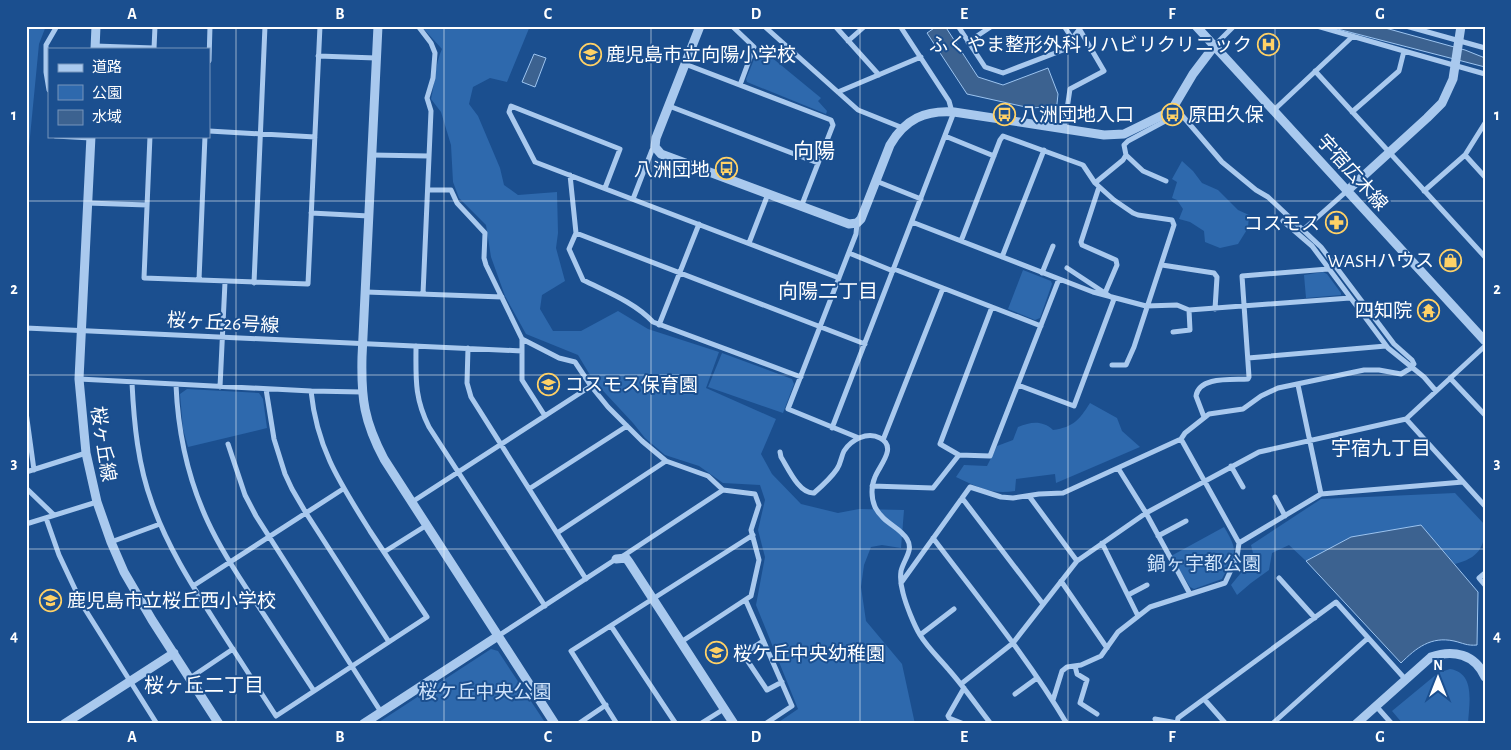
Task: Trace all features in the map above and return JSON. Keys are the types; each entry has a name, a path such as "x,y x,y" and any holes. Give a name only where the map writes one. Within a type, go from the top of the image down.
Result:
{"street":[{"path":"48,84 46,45 57,26"},
{"path":"96,26 95,47 154,48 155,26"},
{"path":"209,48 210,26"},
{"path":"254,282 265,26"},
{"path":"150,138 144,278 308,284 320,26"},
{"path":"378,26 363,344 362,392 364,410 377,446 555,724"},
{"path":"418,26 431,43 436,59 427,98 431,110 423,294"},
{"path":"633,199 652,150 655,147 656,138 700,26"},
{"path":"732,26 754,47 740,85"},
{"path":"764,26 858,110 903,128"},
{"path":"835,26 879,75"},
{"path":"848,41 866,26"},
{"path":"832,428 953,112 950,101 900,26"},
{"path":"958,26 985,67 1003,73 1063,50 1081,28 1104,71 1070,89 1064,129"},
{"path":"968,42 992,26"},
{"path":"1064,26 1073,40"},
{"path":"1145,26 1150,26"},
{"name":"宇宿広木線","path":"1196,26 1485,342"},
{"path":"1166,181 1143,171 1126,155 1124,145 1169,119 1193,74 1214,46 1234,26"},
{"path":"1316,26 1456,64 1485,74"},
{"path":"1406,26 1485,48"},
{"path":"1304,230 1442,103 1450,86 1456,64 1461,26"},
{"path":"1274,110 1353,36"},
{"path":"1352,112 1399,71 1404,51"},
{"path":"318,56 376,58"},
{"path":"838,92 921,58"},
{"path":"685,64 831,120 833,125 801,207"},
{"path":"1315,71 1485,257"},
{"path":"605,188 620,148 511,106 509,112 535,162 839,278"},
{"path":"669,106 818,163"},
{"path":"859,438 788,409 856,234 857,223 865,210 890,144 903,128 918,117 935,111 1118,136 1176,109"},
{"path":"901,582 970,487 1001,497 1019,498 1039,494 1063,493 1181,439 1185,433 1209,414 1243,409 1273,390 1364,370 1379,370 1401,374 1414,364 1394,344 1320,247 1268,197 1256,190 1222,162 1176,109"},
{"path":"1424,191 1465,155 1485,123"},
{"path":"210,131 315,136"},
{"path":"945,136 994,156"},
{"path":"961,241 1003,136 1083,165 1097,185 1133,213 1172,220 1174,226 1134,346 1126,365 1112,365"},
{"name":"桜ヶ丘線","path":"91,138 79,379 86,453 97,502 111,542 136,592 220,724"},
{"path":"199,280 205,138"},
{"path":"655,147 661,154 801,207 849,224 857,223"},
{"path":"1002,257 1044,150"},
{"path":"372,155 429,156"},
{"path":"1105,293 1117,265 1116,260 1081,242 1097,185 1126,155"},
{"path":"1465,155 1485,177"},
{"path":"570,175 576,233 570,249 583,280 626,301 659,325 801,376"},
{"path":"876,181 921,199"},
{"path":"428,190 451,190 457,203 485,232 484,258 486,265 522,340 522,380 545,416"},
{"path":"749,244 768,194"},
{"path":"87,202 147,205"},
{"path":"311,213 369,216"},
{"path":"1283,221 1312,246 1386,346 1424,378 1436,391"},
{"path":"912,222 1114,299 1146,306 1177,306 1189,310 1215,309 1350,298"},
{"path":"659,325 699,224"},
{"path":"576,233 864,344"},
{"path":"1042,273 1053,246"},
{"path":"848,253 1041,326"},
{"path":"1162,265 1214,273 1217,277 1215,309"},
{"path":"1067,268 1114,299"},
{"path":"1204,417 1196,396 1199,387 1208,382 1248,379 1249,377 1242,276 1328,269"},
{"path":"992,307 940,444 959,455 990,456 1059,279"},
{"path":"220,387 224,282"},
{"path":"883,440 943,288"},
{"path":"366,292 502,298"},
{"path":"1018,385 1074,406 1114,299"},
{"path":"1173,332 1190,330 1189,310"},
{"name":"桜ヶ丘26号線","path":"26,335 26,328 522,351"},
{"path":"522,340 559,358 575,362 591,386 627,426 666,461 708,476 723,490 755,494 759,505 751,530 759,560 751,596 682,642"},
{"path":"416,346 416,389 418,402 429,427 457,473 545,606"},
{"path":"1248,358 1386,346"},
{"path":"964,724 948,716 962,686 1012,643 1077,560 1146,513 1259,452 1406,419 1485,346"},
{"path":"468,348 468,390 476,407 586,579"},
{"path":"1450,378 1485,415"},
{"path":"79,379 311,392 362,392"},
{"path":"132,383 133,410 140,456 149,494 160,524 193,586 276,716 426,617 343,489 330,465 320,441 311,392"},
{"path":"176,385 180,431 192,481 208,523 230,562 314,691"},
{"path":"1298,385 1321,494"},
{"path":"412,502 591,386"},
{"path":"266,389 272,431 280,459 292,489 389,642"},
{"path":"26,412 34,470"},
{"path":"1406,419 1485,506"},
{"path":"528,489 627,426"},
{"path":"780,452 781,457 802,490 808,494 814,493 821,487 837,468 843,452 859,438 872,436 883,440 886,444 887,453 872,486 873,500 886,522 895,527 909,544 909,551 901,571 903,594 920,635 991,724"},
{"path":"1053,700 1062,671 1067,666 1081,665 1101,656 1118,632 1150,607 1225,583 1237,557 1239,543 1181,439"},
{"path":"228,444 245,496 268,537 381,712"},
{"path":"26,472 86,453"},
{"path":"872,486 933,488 959,455"},
{"path":"557,533 666,461"},
{"path":"1231,466 1243,487"},
{"path":"1118,468 1146,513 1190,594"},
{"path":"1239,543 1321,494 1463,482"},
{"path":"26,488 54,515"},
{"path":"193,586 343,489"},
{"path":"363,724 723,490"},
{"path":"1029,496 1077,560"},
{"path":"1275,497 1285,516"},
{"path":"962,498 1043,604"},
{"path":"26,524 97,502"},
{"path":"46,518 83,606 156,724"},
{"path":"1158,536 1186,521"},
{"path":"111,542 160,524"},
{"path":"384,552 426,525"},
{"path":"618,724 572,651 753,535"},
{"path":"932,538 1012,643 1053,700 1067,724"},
{"path":"1102,543 1138,616"},
{"path":"618,559 626,558 629,562 734,724"},
{"path":"1485,573 1479,578 1485,584"},
{"path":"1279,578 1315,618"},
{"path":"1061,581 1107,648"},
{"path":"1128,595 1147,585"},
{"path":"746,601 792,706 765,724"},
{"path":"1155,719 1177,723 1178,718 1336,602 1406,680"},
{"path":"920,635 954,609"},
{"path":"611,626 676,724"},
{"path":"1272,724 1368,638"},
{"path":"763,641 743,654 766,690 782,682"},
{"path":"190,678 233,649"},
{"path":"1356,724 1431,657 1449,652 1457,653 1472,660 1484,671"},
{"path":"64,724 174,653"},
{"path":"1075,666 1077,674 1087,680 1080,703 1097,714"},
{"path":"1015,694 1037,678"},
{"path":"1204,699 1226,724"},
{"path":"578,724 606,705"},
{"path":"1376,706 1392,724"},
{"path":"700,724 724,708"}],"green space":[{"path":"26,26 46,26 39,44 26,178"},
{"path":"421,26 530,26 507,82 490,78 473,87 469,104 478,116 500,168 504,185 518,195 557,192 558,233 556,248 565,281 542,295 540,309 553,331 581,331 618,311 648,329 719,352 706,388 776,419 761,454 772,474 801,504 838,513 859,509 904,510 901,548 882,545 871,547 864,565 861,587 866,621 902,664 915,724 776,724 798,709 756,605 765,557 758,530 765,500 760,485 723,483 699,466 665,455 645,438 593,380 578,355 526,334 505,296 491,257 486,225 459,198 453,182 451,145 441,112 431,99 436,67 442,49"},
{"path":"759,47 821,98 818,101 827,111 826,114 747,82 746,79"},
{"path":"1182,161 1202,183 1218,190 1238,210 1249,215 1248,228 1238,244 1220,248 1205,242 1204,231 1190,222 1179,219 1183,209 1177,200 1172,198 1177,182 1172,179"},
{"path":"1023,270 1051,281 1052,284 1040,318 1035,320 1008,309"},
{"path":"1323,272 1327,274 1341,295 1306,298 1304,275"},
{"path":"722,353 792,379 794,384 783,413 708,387"},
{"path":"187,389 259,393 263,399 267,428 188,447 183,429 180,394"},
{"path":"1090,403 1117,418 1122,431 1140,447 1056,483 1055,474 1016,479 1015,491 992,491 956,477 964,465 987,466 997,446 1013,440 1018,427 1041,423 1053,430 1066,427 1079,418"},
{"path":"1455,493 1485,525 1482,546 1475,555 1463,562 1455,564 1421,525 1351,537 1306,561 1289,545 1272,553 1269,570 1237,595 1231,585 1254,557 1251,545 1321,499"},
{"name":"鍋ヶ宇都公園","path":"1224,527 1234,548 1234,553 1222,579 1194,589 1190,587 1171,556"},
{"name":"桜ケ丘中央公園","path":"491,649 498,651 546,724 376,724"},
{"path":"1450,669 1464,676 1467,683 1470,699 1468,724 1403,724 1392,711 1438,673"}],"water":[{"path":"937,26 945,26 978,77 1003,85 1048,68 1058,94 1056,113 1047,107 1030,108 967,94 927,33"},
{"path":"1326,26 1378,26 1465,50 1485,58 1485,67"},
{"path":"534,54 546,58 535,87 522,82"},
{"path":"1421,525 1478,592 1477,645 1438,640 1424,644 1401,663 1306,561 1351,537"}],"place":[{"name":"ふくやま整形外科リハビリクリニック","path":"1268,44"},
{"name":"鹿児島市立向陽小学校","path":"590,54"},
{"name":"八洲団地入口","path":"1004,114"},
{"name":"原田久保","path":"1172,114"},
{"name":"八洲団地","path":"726,169"},
{"name":"コスモス","path":"1336,223"},
{"name":"WASHハウス","path":"1450,260"},
{"name":"四知院","path":"1428,310"},
{"name":"コスモス保育園","path":"549,384"},
{"name":"鹿児島市立桜丘西小学校","path":"51,600"},
{"name":"桜ケ丘中央幼稚園","path":"717,653"}],"district":[{"name":"向陽","path":"814,151"},
{"name":"向陽二丁目","path":"828,291"},
{"name":"宇宿九丁目","path":"1381,448"},
{"name":"桜ヶ丘二丁目","path":"204,685"}]}
